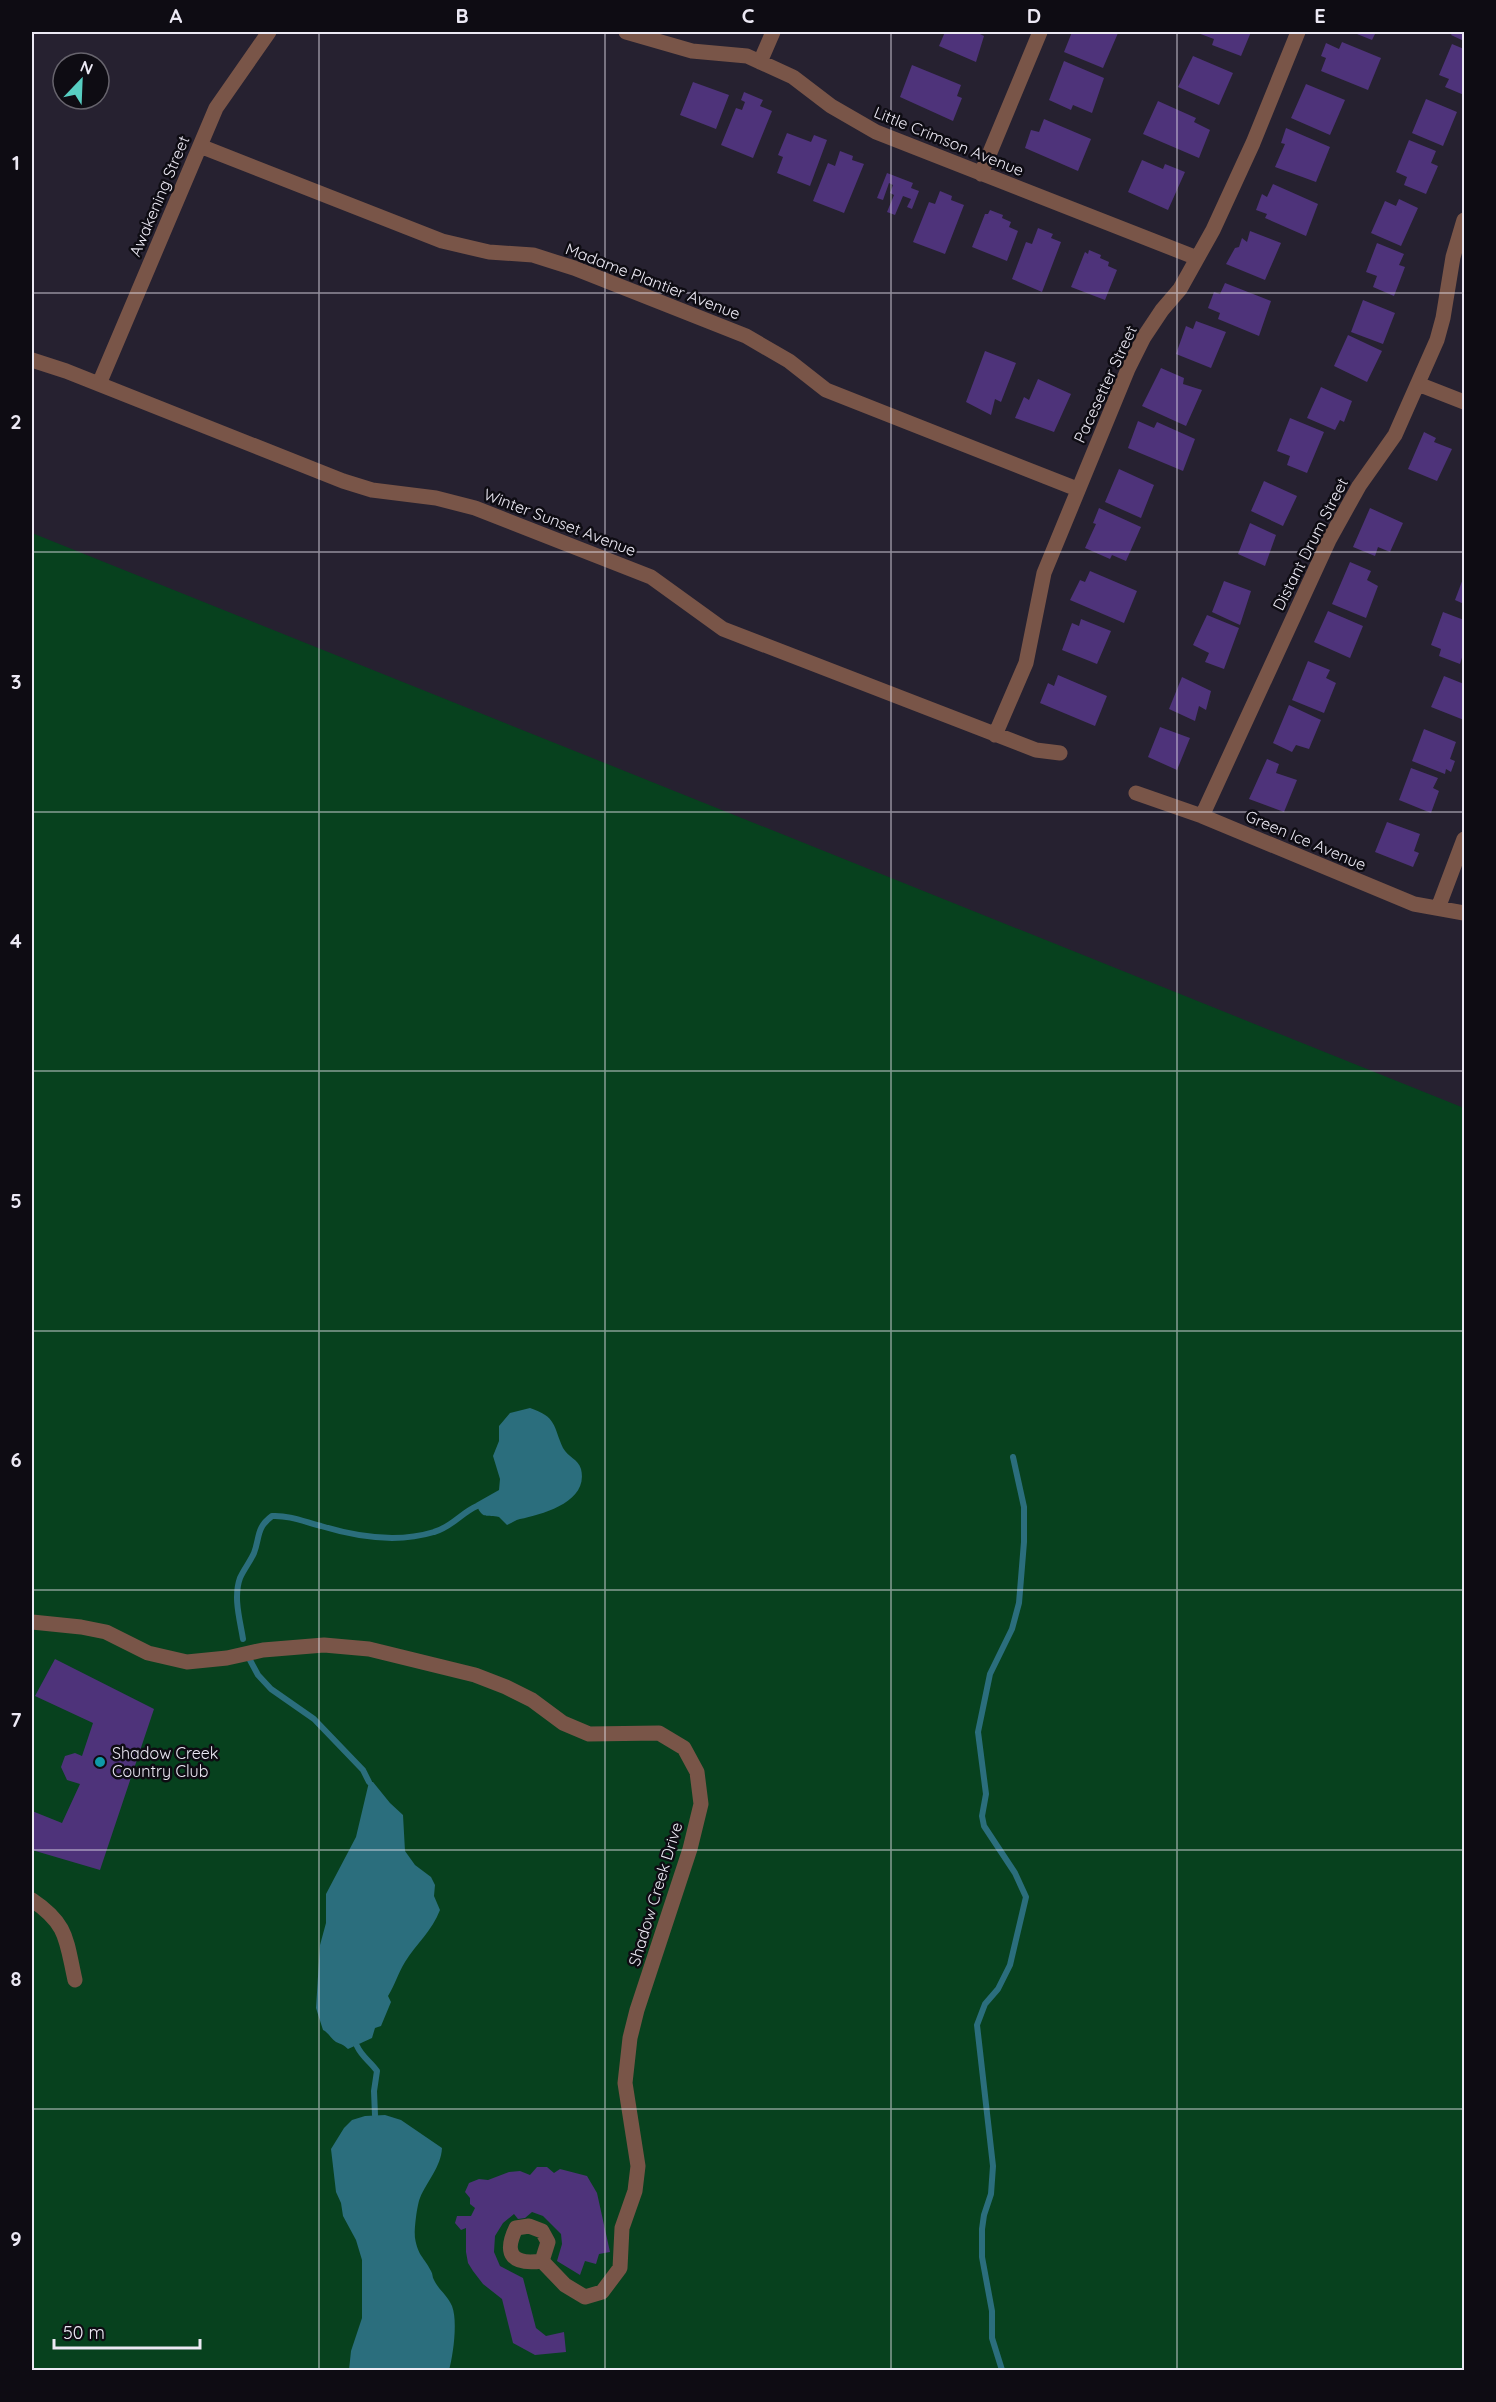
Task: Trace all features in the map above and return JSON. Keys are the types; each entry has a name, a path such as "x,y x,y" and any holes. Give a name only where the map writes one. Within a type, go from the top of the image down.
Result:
{"street":[{"name":"Awakening Street","path":"99,384 216,108 269,32"},
{"name":"Little Crimson Avenue","path":"626,32 692,51 747,56 793,77 831,106 867,128 1197,258"},
{"path":"760,62 773,32"},
{"path":"981,174 1040,32"},
{"name":"Pacesetter Street","path":"995,735 1026,663 1044,573 1128,369 1144,337 1180,289 1213,230 1253,143 1298,32"},
{"name":"Madame Plantier Avenue","path":"200,146 442,241 489,252 533,255 574,268 746,336 789,361 826,390 1077,489"},
{"name":"Distant Drum Street","path":"1202,816 1329,540 1359,486 1395,435 1418,384 1437,340 1453,257 1464,220"},
{"name":"Winter Sunset Avenue","path":"32,360 99,384 343,481 372,490 436,498 475,508 651,577 723,629 995,735 1036,750 1060,753"},
{"path":"1418,384 1464,402"},
{"name":"Green Ice Avenue","path":"1136,793 1202,816 1414,904 1464,913"},
{"path":"1438,908 1464,839"},
{"name":"Shadow Creek Drive","path":"32,1622 106,1632 148,1653 187,1662 227,1658 263,1650 324,1645 369,1649 475,1675 532,1700 563,1723 589,1734 659,1733 684,1748 697,1772 700,1804 690,1849 637,2010 630,2038 625,2083 638,2166 635,2191 622,2228 620,2268 602,2292 585,2297 565,2285 542,2261"},
{"path":"32,1900 58,1921 65,1937 75,1980"}],"green space":[{"path":"32,533 1464,1108 1464,2370 32,2370"}],"water":[{"path":"530,1408 539,1411 553,1423 563,1448 580,1466 582,1480 578,1490 562,1505 540,1514 518,1519 507,1525 499,1517 483,1515 476,1503 499,1490 500,1479 493,1456 499,1441 499,1426 510,1413"},
{"path":"369,1782 373,1782 403,1815 405,1851 415,1865 431,1877 435,1885 434,1896 440,1910 433,1924 400,1970 388,1996 391,2002 381,2026 375,2028 372,2038 348,2049 334,2041 323,2030 316,2008 320,1945 326,1923 326,1894 356,1837"},
{"path":"385,2115 401,2120 442,2148 436,2168 419,2201 415,2234 416,2244 432,2272 433,2279 450,2302 454,2312 454,2338 449,2370 349,2370 351,2351 362,2318 362,2260 356,2240 343,2216 336,2192 331,2149 352,2120 365,2116"}],"building":[{"path":"945,32 981,32 980,34 984,36 976,62 939,46"},
{"path":"1072,32 1118,33 1103,68 1064,52"},
{"path":"1195,32 1251,32 1241,56 1212,45 1214,39"},
{"path":"1352,32 1376,32 1372,40"},
{"path":"1453,32 1464,32 1464,41 1451,35"},
{"path":"1342,42 1381,58 1368,90 1321,71 1326,58 1321,56 1326,43 1339,49"},
{"path":"1452,44 1464,49 1464,95 1445,87 1449,79 1439,75"},
{"path":"1193,56 1233,73 1219,105 1178,87"},
{"path":"1064,61 1104,78 1092,113 1073,105 1071,110 1049,100"},
{"path":"912,65 961,85 957,96 962,98 953,121 900,97"},
{"path":"693,82 729,95 716,129 680,115"},
{"path":"1306,84 1345,100 1330,135 1291,118"},
{"path":"744,92 763,100 760,106 772,111 753,158 721,145 736,108 742,110 745,102 741,100"},
{"path":"1426,99 1457,112 1443,146 1412,133"},
{"path":"1158,101 1196,118 1194,122 1210,130 1199,158 1143,134"},
{"path":"1044,119 1091,139 1078,171 1025,148 1031,130 1039,132"},
{"path":"1286,128 1330,147 1316,182 1275,167 1285,144 1281,143"},
{"path":"787,133 811,142 814,135 827,140 810,186 777,173 783,157 778,155"},
{"path":"1409,140 1436,151 1431,163 1438,166 1426,194 1404,185 1407,177 1396,172"},
{"path":"840,151 853,156 852,160 864,164 844,213 813,201 828,163 835,166"},
{"path":"1142,160 1163,169 1165,164 1185,172 1168,210 1128,192"},
{"path":"887,173 913,183 911,188 919,191 912,209 907,207 911,199 903,196 895,215 887,212 894,195 890,193 893,185 889,183 883,200 877,198"},
{"path":"1273,184 1318,204 1306,236 1265,218 1267,214 1256,210 1262,194 1267,197"},
{"path":"940,191 952,196 951,200 964,205 945,254 913,242 929,202 935,204"},
{"path":"1399,199 1418,208 1401,246 1371,233 1385,201 1396,206"},
{"path":"990,210 1003,215 1002,218 1011,222 1009,227 1018,231 1007,261 972,247 985,214 988,214"},
{"path":"1038,228 1053,234 1051,238 1061,242 1042,292 1012,279 1026,242 1032,244"},
{"path":"1250,231 1281,243 1265,280 1226,264 1235,248 1239,247 1242,238 1247,242"},
{"path":"1377,243 1404,254 1399,265 1405,267 1394,296 1373,287 1377,276 1366,272"},
{"path":"1089,250 1101,255 1100,258 1109,262 1108,266 1117,270 1105,300 1071,287 1085,252 1088,254"},
{"path":"1225,283 1271,301 1259,336 1218,319 1220,313 1208,308 1214,292 1220,294"},
{"path":"1363,300 1395,313 1383,344 1351,332"},
{"path":"1196,321 1226,332 1211,368 1176,354 1186,326 1193,329"},
{"path":"1348,335 1382,351 1367,382 1334,366"},
{"path":"985,351 1016,363 1001,402 995,399 991,415 966,402"},
{"path":"1161,368 1184,378 1183,384 1202,390 1186,426 1142,406"},
{"path":"1038,379 1071,394 1054,432 1015,418 1024,397 1029,400"},
{"path":"1321,387 1352,401 1344,422 1340,420 1335,430 1307,418"},
{"path":"1290,418 1324,432 1307,473 1287,465 1290,456 1277,451"},
{"path":"1138,421 1154,428 1157,422 1195,439 1183,471 1128,448"},
{"path":"1424,432 1436,438 1434,442 1452,449 1437,481 1408,469"},
{"path":"1119,469 1154,485 1141,518 1105,502"},
{"path":"1264,481 1297,496 1283,526 1251,511"},
{"path":"1099,508 1141,527 1126,561 1112,555 1110,559 1085,548 1096,524 1093,523"},
{"path":"1370,508 1403,523 1390,552 1378,547 1375,556 1353,547"},
{"path":"1250,523 1276,535 1265,566 1238,554"},
{"path":"1350,562 1371,571 1367,580 1378,586 1366,618 1332,604"},
{"path":"1090,571 1137,591 1124,623 1070,600 1080,580 1085,582"},
{"path":"1464,576 1464,604 1455,600"},
{"path":"1224,581 1251,591 1240,625 1212,612"},
{"path":"1328,611 1363,626 1350,658 1314,642"},
{"path":"1443,612 1464,620 1464,651 1460,664 1439,656 1441,649 1431,645"},
{"path":"1207,615 1239,628 1224,669 1205,662 1209,653 1193,645"},
{"path":"1081,619 1111,631 1097,664 1062,650 1072,623 1079,626"},
{"path":"1308,661 1330,670 1326,678 1336,683 1324,713 1292,700"},
{"path":"1058,675 1107,696 1095,726 1040,703 1048,683 1054,686"},
{"path":"1444,676 1464,684 1464,720 1431,707"},
{"path":"1182,677 1211,691 1206,710 1199,706 1195,721 1169,709"},
{"path":"1289,705 1321,720 1309,749 1296,745 1292,752 1273,743"},
{"path":"1160,727 1190,738 1177,770 1148,757"},
{"path":"1424,729 1456,742 1450,759 1455,761 1451,772 1446,769 1445,774 1412,761"},
{"path":"1267,759 1279,764 1276,773 1297,780 1284,812 1249,799"},
{"path":"1411,768 1438,778 1433,788 1439,791 1431,813 1399,800"},
{"path":"1387,822 1420,834 1414,851 1419,853 1413,867 1375,852"},
{"name":"Shadow Creek Country Club","path":"55,1659 154,1709 100,1870 32,1850 32,1811 62,1823 80,1784 67,1780 61,1767 65,1756 75,1753 82,1756 93,1723 35,1696"},
{"path":"537,2167 547,2167 554,2173 560,2169 587,2176 597,2193 610,2252 599,2254 596,2264 585,2261 580,2275 557,2261 562,2244 561,2234 543,2216 532,2212 525,2218 518,2219 514,2214 503,2223 495,2236 494,2252 500,2266 523,2278 536,2328 546,2336 564,2332 566,2352 535,2355 513,2343 502,2299 483,2284 468,2263 466,2228 461,2230 455,2223 457,2216 471,2216 475,2208 470,2204 470,2198 465,2192 469,2183 479,2179 488,2180 509,2172 520,2171 530,2175"}],"waterway":[{"path":"1002,2370 992,2338 992,2311 982,2257 982,2229 991,2194 993,2166 977,2025 985,2004 998,1989 1010,1965 1026,1897 1015,1873 984,1826 982,1816 986,1794 978,1732 990,1674 1012,1629 1019,1603 1024,1542 1024,1507 1013,1457"},
{"path":"243,1639 238,1609 238,1585 254,1553 261,1529 272,1516 291,1518 363,1536 392,1538 440,1530 477,1506"},
{"path":"250,1660 258,1675 271,1689 314,1719 363,1770 369,1782"},
{"path":"357,2046 377,2071 374,2091 375,2115"}],"place":[{"name":"Shadow Creek Country Club","path":"100,1762"}]}
